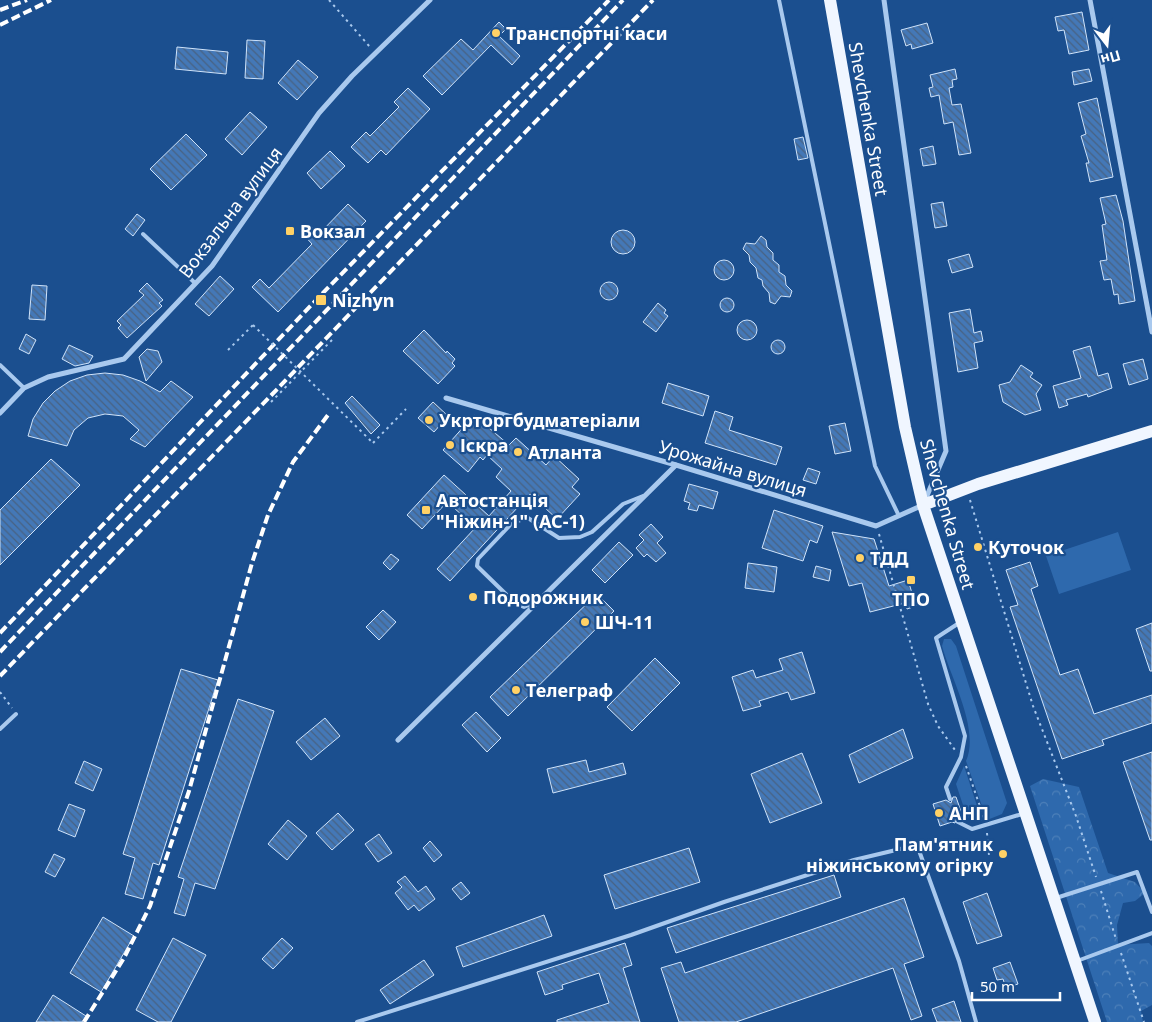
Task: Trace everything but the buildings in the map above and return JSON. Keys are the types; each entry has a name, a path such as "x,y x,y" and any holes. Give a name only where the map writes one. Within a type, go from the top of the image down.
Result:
{"main road":[{"name":"Shevchenka Street","path":"830,0 905,427 923,505 1095,1022"},
{"path":"923,505 967,488 1152,431"}],"street":[{"name":"Вокзальна вулиця","path":"0,413 24,388 48,377 124,359 212,266 319,113 375,53 430,0"},
{"path":"876,526 923,505 946,451 884,0"},
{"path":"1090,0 1152,332"},
{"name":"Урожайна вулиця","path":"446,398 876,526"},
{"path":"398,740 676,465"}],"lane":[{"path":"779,0 875,466 898,516"},
{"path":"143,234 195,283"},
{"path":"0,365 24,388"},
{"path":"541,599 524,607 516,604 477,566 478,559 513,522 528,518 560,538 580,537 592,532 623,504 646,495"},
{"path":"950,799 946,787 961,757 965,736 936,638 961,622"},
{"path":"0,729 16,714"},
{"path":"958,822 972,829 1026,813"},
{"path":"357,1022 631,935 724,902 854,860 917,845 959,961 976,1022"},
{"path":"1054,898 1137,872 1152,912"},
{"path":"1075,962 1152,933"}],"path":[{"path":"329,0 375,53"},
{"path":"228,350 253,325 373,443 406,409"},
{"path":"271,402 333,339"},
{"path":"967,488 1033,706 1076,816 1144,1022"},
{"path":"876,526 928,704 938,726 967,768 986,825 989,855"},
{"path":"0,692 16,714"}],"green space":[{"path":"1118,532 1131,570 1059,594 1046,556"},
{"path":"944,639 951,639 956,646 1007,803 1002,814 987,820 966,761 969,748 967,719 942,646"},
{"path":"964,766 982,821 967,817 956,784"},
{"path":"1043,779 1079,787 1108,873 1135,882 1145,893 1135,901 1123,903 1117,925 1118,945 1149,943 1152,946 1152,1005 1141,1011 1143,1022 1107,1022 1030,786"}],"railway":[{"path":"0,10 27,0"},
{"path":"0,25 51,0"},
{"path":"0,633 319,297 609,0"},
{"path":"0,652 623,0"},
{"path":"0,676 653,0"},
{"path":"84,1022 124,958 150,906 189,791 252,563 268,515 293,462 328,415"}],"place":[{"name":"Транспортні каси","path":"496,33"},
{"name":"Вокзал","path":"290,231"},
{"name":"Nizhyn","path":"321,300"},
{"name":"Укрторгбудматеріали","path":"429,420"},
{"name":"Іскра","path":"450,445"},
{"name":"Атланта","path":"518,452"},
{"name":"Автостанція \"Ніжин-1\" (АС-1)","path":"426,510"},
{"name":"Куточок","path":"978,547"},
{"name":"ТДД","path":"860,558"},
{"name":"ТПО","path":"911,580"},
{"name":"Подорожник","path":"473,597"},
{"name":"ШЧ-11","path":"585,622"},
{"name":"Телеграф","path":"516,690"},
{"name":"АНП","path":"939,813"},
{"name":"Пам'ятник ніжинському огірку","path":"1003,854"}]}
